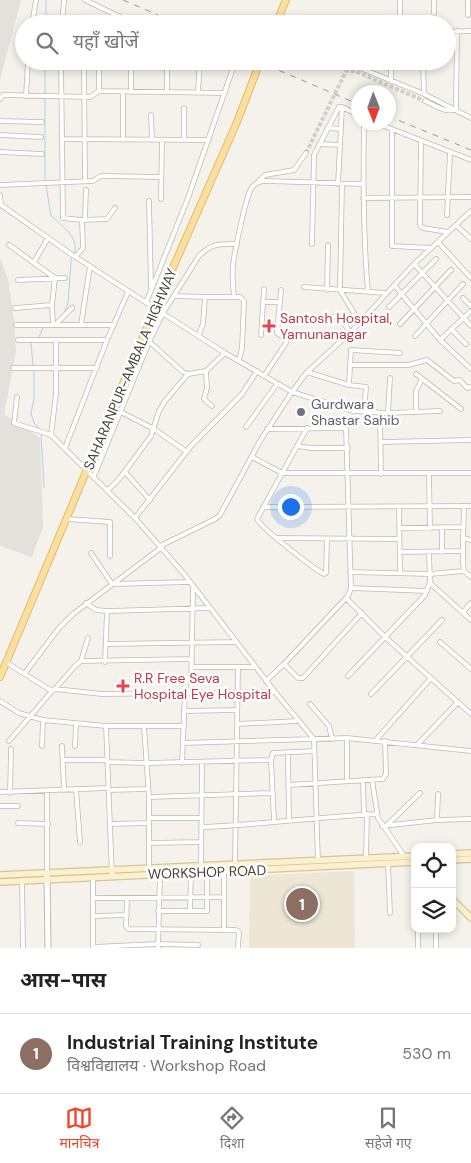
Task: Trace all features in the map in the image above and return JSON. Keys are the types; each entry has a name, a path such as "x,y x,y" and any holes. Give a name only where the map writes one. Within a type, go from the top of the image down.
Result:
{"main road":[{"path":"280,15 286,0"},
{"name":"SAHARANPUR-AMBALA HIGHWAY","path":"0,678 143,336 237,122 257,70"},
{"path":"456,854 471,853"},
{"path":"404,856 411,861"},
{"name":"WORKSHOP ROAD","path":"203,870 411,856"},
{"path":"456,860 471,859"},
{"name":"WORKSHOP ROAD","path":"0,875 93,877 150,868 224,871 234,868 411,863"},
{"name":"WORKSHOP ROAD","path":"0,882 22,881 47,876 112,873 160,874 191,869"},
{"path":"456,903 471,918"}],"street":[{"path":"34,15 36,0"},
{"path":"63,15 64,0"},
{"path":"85,0 116,15"},
{"path":"400,0 400,14"},
{"path":"434,0 434,13"},
{"path":"468,0 468,15"},
{"path":"456,109 457,32 471,31"},
{"path":"26,96 27,70"},
{"path":"61,70 63,218 84,220 107,219 115,208"},
{"path":"84,70 85,181"},
{"path":"99,70 99,91"},
{"path":"131,70 131,92"},
{"path":"167,70 167,92"},
{"path":"198,92 199,70"},
{"path":"146,303 188,198 232,70"},
{"path":"366,70 424,94 471,118"},
{"path":"391,70 391,81"},
{"path":"423,70 424,94"},
{"path":"0,99 3,95 92,96 99,91 225,93"},
{"path":"123,92 123,140"},
{"path":"425,100 448,111 456,109"},
{"path":"342,107 351,112"},
{"path":"312,244 314,158 318,144 337,109 342,107"},
{"path":"342,107 340,144 340,290 360,323"},
{"path":"184,108 184,140"},
{"path":"151,115 152,140"},
{"path":"0,121 42,122"},
{"path":"327,128 341,128"},
{"path":"364,130 364,244 368,292"},
{"path":"431,248 392,246 392,130 471,160"},
{"path":"0,135 42,137"},
{"path":"62,139 209,140"},
{"path":"160,199 162,140"},
{"path":"421,141 421,226 448,232"},
{"path":"318,144 340,144"},
{"path":"0,152 42,154"},
{"path":"448,215 450,152"},
{"path":"234,297 233,267 249,192 265,175 294,170 306,153"},
{"path":"0,185 85,181 95,180 101,176 161,177"},
{"path":"259,182 363,184"},
{"path":"74,256 83,248 86,190"},
{"path":"0,195 1,205 74,256 225,353 292,392 342,408 364,412 440,411"},
{"path":"363,198 471,197"},
{"path":"149,201 151,290"},
{"path":"25,673 59,628 86,603 161,547 220,515 267,429 307,372 350,333 414,264 471,211"},
{"path":"456,225 471,239"},
{"path":"34,262 48,238"},
{"path":"438,242 471,278"},
{"path":"94,476 149,342 163,313 198,256 213,245 238,244"},
{"path":"9,245 55,278"},
{"path":"327,290 328,245"},
{"path":"389,307 436,259"},
{"path":"414,264 471,326"},
{"path":"81,325 90,266"},
{"path":"400,324 451,270"},
{"path":"54,324 52,305 55,278"},
{"path":"18,280 65,278"},
{"path":"414,336 463,284"},
{"path":"394,285 440,340 470,366"},
{"path":"304,287 386,293"},
{"path":"261,335 264,289"},
{"path":"264,376 286,343 277,333 281,290"},
{"path":"65,448 128,292"},
{"path":"174,296 240,297 244,301 242,348 239,360"},
{"path":"198,336 203,324 205,297"},
{"path":"463,298 471,306"},
{"path":"263,302 279,302"},
{"path":"15,308 52,305"},
{"path":"54,324 72,308"},
{"path":"440,340 471,311"},
{"path":"279,318 336,318 343,320 350,333"},
{"path":"16,325 114,325"},
{"path":"451,329 466,344"},
{"path":"143,336 183,372 188,374 206,371 225,353"},
{"path":"18,340 107,340"},
{"path":"51,435 55,400 56,340"},
{"path":"349,385 351,350 400,352"},
{"path":"350,365 408,365 427,360 454,381 460,380 467,388 471,388"},
{"path":"14,368 97,368"},
{"path":"206,371 207,388 204,399 212,406"},
{"path":"135,518 187,452 242,394 257,371"},
{"path":"307,372 349,385 363,386 366,389 364,412"},
{"path":"108,490 125,472 149,439 162,406 188,374"},
{"path":"416,374 461,410"},
{"path":"388,413 390,378"},
{"path":"416,412 416,391 422,379"},
{"path":"246,427 277,384"},
{"path":"17,397 14,423 51,435 135,518 161,547 314,739 318,861"},
{"path":"113,408 154,429 187,452"},
{"path":"380,413 382,474"},
{"path":"306,428 263,507 258,517 258,522 322,573 326,574 327,539"},
{"path":"266,681 346,598 351,588 350,507 346,428 267,429"},
{"path":"381,442 471,440"},
{"path":"297,446 348,448"},
{"path":"252,456 282,473 471,474"},
{"path":"125,472 150,500"},
{"path":"429,474 430,528"},
{"path":"464,506 463,568 471,577"},
{"path":"263,507 471,506"},
{"path":"399,507 400,572"},
{"path":"67,519 110,522 110,556"},
{"path":"399,528 463,527"},
{"path":"442,528 442,552"},
{"path":"278,538 399,539"},
{"path":"463,538 471,540"},
{"path":"400,552 463,551"},
{"path":"348,676 423,598 430,582 429,552"},
{"path":"91,553 112,584"},
{"path":"350,572 430,574 464,571"},
{"path":"112,584 189,582"},
{"path":"430,582 471,620"},
{"path":"191,693 193,587"},
{"path":"351,588 427,591"},
{"path":"346,598 385,637 471,714"},
{"path":"86,603 96,610 106,611 210,608"},
{"path":"463,612 471,603"},
{"path":"105,662 106,611"},
{"path":"284,664 301,679 362,613"},
{"path":"371,694 442,620"},
{"path":"81,662 88,638"},
{"path":"106,644 235,642"},
{"path":"440,642 471,670"},
{"path":"9,741 74,666 81,662 192,659"},
{"path":"6,660 53,690 102,694 275,692"},
{"path":"192,667 255,667"},
{"path":"234,868 237,794 238,667"},
{"path":"375,740 431,678"},
{"path":"182,763 185,693"},
{"path":"0,701 28,717 43,720 106,726 184,726"},
{"path":"418,745 458,702"},
{"path":"310,704 329,726 332,739"},
{"path":"184,711 237,710"},
{"path":"42,746 43,720"},
{"path":"237,724 298,720"},
{"path":"75,746 76,724"},
{"path":"106,726 112,873"},
{"path":"144,727 149,797 150,868"},
{"path":"347,738 347,782"},
{"path":"183,743 347,738 471,751"},
{"path":"288,785 382,779 385,776 385,741"},
{"path":"62,746 64,790"},
{"path":"10,792 11,749"},
{"path":"274,821 271,760 273,753 314,752"},
{"path":"288,753 289,820"},
{"path":"63,760 146,763 271,760"},
{"path":"158,911 207,911 208,896 203,870 201,842 202,762"},
{"path":"363,780 366,814 366,858"},
{"path":"372,780 376,814 382,826 404,856"},
{"path":"76,789 80,842"},
{"path":"0,792 148,789"},
{"path":"47,791 48,948"},
{"path":"149,797 273,793"},
{"path":"387,825 420,793"},
{"path":"437,820 438,794"},
{"path":"0,806 18,806"},
{"path":"201,828 316,817 376,814"},
{"path":"110,824 201,818"},
{"path":"382,826 437,820 471,819"},
{"path":"18,823 48,824"},
{"path":"149,843 201,842"},
{"path":"388,863 390,913"},
{"path":"190,911 191,869"},
{"path":"224,871 224,930"},
{"path":"158,946 160,874"},
{"path":"93,877 94,947 198,945"},
{"path":"22,881 23,948"},
{"path":"94,898 224,896"},
{"path":"128,898 126,926 128,929 239,931 238,948"},
{"path":"93,916 127,915"},
{"path":"418,933 418,948"},
{"path":"436,933 436,948"}],"shaded area":[{"path":"0,0 21,0 17,15 15,15 15,23 0,80"},
{"path":"0,258 8,279 14,319 16,352 4,414 40,438 43,527 32,557 0,546"},
{"path":"354,871 355,948 249,948 250,876"}],"waterway":[{"path":"46,0 46,15"},
{"path":"45,70 45,179 51,216 69,233 75,243 74,253"},
{"path":"64,314 68,303 72,257"},
{"path":"38,339 43,328"},
{"path":"33,365 31,343 34,341"},
{"path":"34,369 34,399 31,413 34,423 40,430"},
{"path":"41,434 44,488"}],"tunnel":[{"path":"306,153 346,71 355,71 425,101"}],"railway":[{"path":"123,0 158,15"},
{"path":"278,70 351,101"},
{"path":"396,119 471,150"}],"place":[{"name":"Santosh Hospital, Yamunanagar","path":"269,326"},
{"name":"Gurdwara Shastar Sahib","path":"301,412"},
{"name":"R.R Free Seva Hospital Eye Hospital","path":"123,686"},
{"name":"Industrial Training Institute","path":"302,904"}]}
